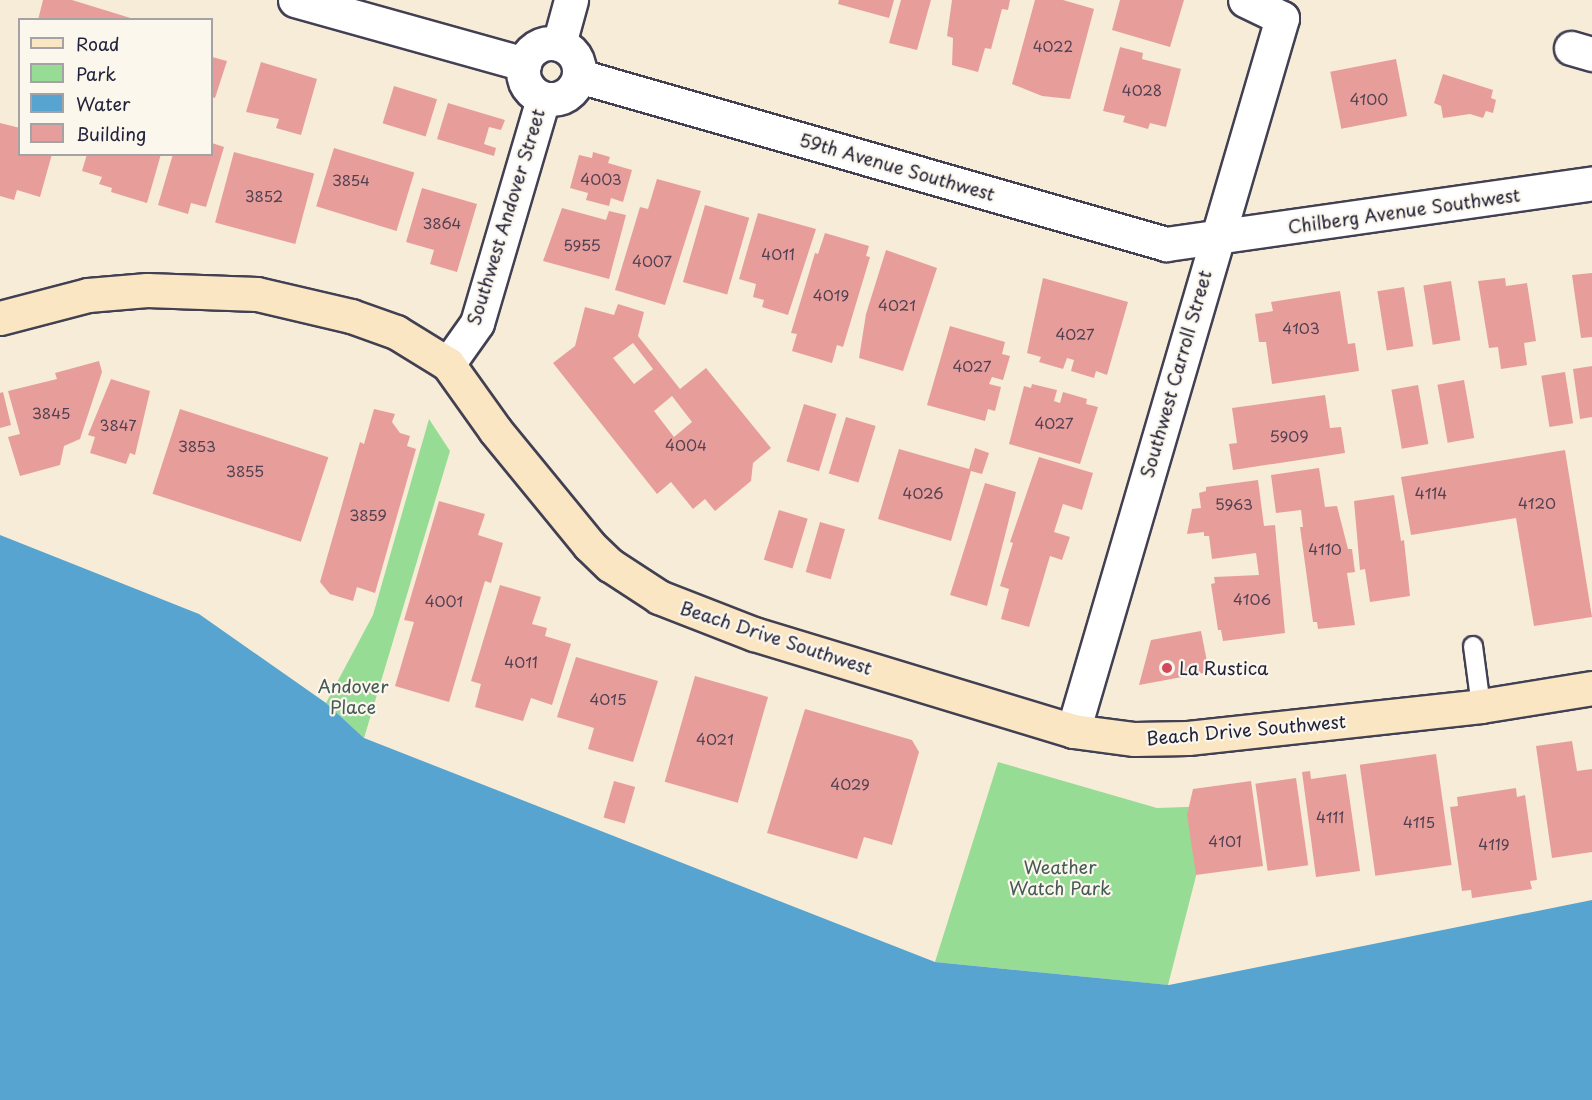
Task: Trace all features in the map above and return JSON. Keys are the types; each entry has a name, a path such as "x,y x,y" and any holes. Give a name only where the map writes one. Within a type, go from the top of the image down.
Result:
{"main road":[{"name":"Beach Drive Southwest","path":"0,318 88,295 147,290 257,294 374,324 396,332 448,364 495,430 589,545 659,597 754,634 1073,731 1159,740 1481,706 1592,688"}],"street":[{"path":"295,0 524,64"},
{"path":"559,44 571,0"},
{"name":"Southwest Carroll Street","path":"1073,731 1282,18 1245,0"},
{"path":"559,44 574,54 579,76 566,95 543,99 524,80 524,64 536,47 559,44"},
{"name":"59th Avenue Southwest","path":"579,76 1166,244 1216,238"},
{"name":"Southwest Andover Street","path":"448,364 477,323 543,99"},
{"name":"Chilberg Avenue Southwest","path":"1216,238 1592,183"}],"lane":[{"path":"1473,646 1481,706"}],"green space":[{"name":"Andover Place","path":"429,419 450,451 364,738 326,703 373,615"},
{"name":"Weather Watch Park","path":"998,762 1157,808 1214,806 1168,985 935,962"}],"water":[{"path":"0,535 199,614 326,703 364,738 935,962 1169,985 1592,900 1592,1100 0,1100"}],"building":[{"path":"43,0 72,0 130,18 38,18"},
{"path":"839,0 894,0 889,18 838,4"},
{"path":"901,0 931,0 917,50 889,43"},
{"path":"952,0 1010,0 1008,10 1002,9 991,49 985,48 978,72 952,65 953,38 947,36"},
{"path":"1035,0 1063,0 1094,9 1070,99 1042,96 1012,84"},
{"path":"1120,0 1184,0 1170,47 1112,30"},
{"path":"1120,47 1143,53 1142,59 1181,69 1166,127 1150,123 1148,129 1123,122 1125,116 1103,111"},
{"path":"213,57 227,61 215,98 213,97"},
{"path":"1396,59 1407,116 1341,129 1330,72"},
{"path":"261,62 317,79 301,135 276,128 279,119 246,112"},
{"path":"1443,74 1493,90 1491,98 1496,100 1493,113 1486,111 1483,118 1470,114 1443,118 1441,106 1434,103"},
{"path":"394,86 437,99 426,136 383,123"},
{"path":"448,103 505,120 501,130 489,127 484,144 496,148 494,156 437,139"},
{"path":"0,123 18,128 18,156 51,156 40,197 17,190 14,200 0,196"},
{"path":"213,143 224,147 206,207 191,203 188,214 158,205 172,156 213,156"},
{"path":"334,148 414,173 396,231 316,206"},
{"path":"234,152 314,173 295,244 215,223"},
{"path":"593,152 610,157 608,163 632,170 623,202 611,198 609,206 586,200 588,193 570,188 579,155 592,158"},
{"path":"86,156 160,156 147,203 111,192 112,188 99,184 102,177 82,171"},
{"path":"657,179 701,191 665,305 615,290 640,207 648,209"},
{"path":"422,188 477,204 457,272 430,264 434,250 406,242"},
{"path":"705,205 749,218 727,295 683,282"},
{"path":"562,208 606,220 609,211 626,215 609,279 543,261"},
{"path":"758,213 816,229 788,315 762,307 764,300 753,297 756,284 739,279"},
{"path":"825,233 869,246 866,256 870,257 843,347 837,345 832,363 792,351 797,334 791,333 815,253 818,254"},
{"path":"886,250 937,268 903,371 859,358 866,314"},
{"path":"1592,273 1592,337 1581,338 1572,275"},
{"path":"1043,278 1128,302 1107,375 1096,371 1094,378 1071,371 1074,360 1067,358 1063,369 1039,362 1041,357 1027,353"},
{"path":"1505,278 1506,286 1527,283 1536,341 1524,343 1527,365 1501,369 1498,347 1489,348 1478,281"},
{"path":"1451,281 1460,340 1433,345 1423,285"},
{"path":"1404,287 1413,346 1387,350 1377,291"},
{"path":"1340,291 1348,344 1355,343 1359,371 1272,384 1266,342 1259,342 1255,314 1273,311 1271,302"},
{"path":"618,304 644,312 638,336 680,389 706,368 771,448 753,463 751,481 715,511 705,499 693,509 671,482 657,494 553,363 575,346 585,307 614,315","holes":["633,343 653,369 634,384 613,358","672,396 692,422 674,437 654,411"]},
{"path":"950,326 1005,342 1002,354 1010,356 1003,380 992,377 989,384 1001,387 995,411 988,409 985,421 927,405"},
{"path":"99,361 102,372 80,439 64,446 60,465 20,476 8,437 20,434 8,391 57,379 55,373"},
{"path":"1592,366 1592,417 1580,419 1573,369"},
{"path":"1565,372 1573,423 1549,427 1541,376"},
{"path":"111,379 150,391 135,455 130,453 126,464 90,453 95,437 88,435"},
{"path":"1464,380 1474,438 1448,443 1437,385"},
{"path":"1032,384 1057,390 1054,401 1060,403 1063,392 1087,399 1086,404 1098,407 1080,464 1009,444 1024,386 1031,388"},
{"path":"1418,385 1428,444 1402,449 1391,390"},
{"path":"3,392 11,425 0,428 0,393"},
{"path":"1325,395 1330,428 1341,427 1345,453 1233,470 1229,444 1237,443 1232,408"},
{"path":"804,404 837,414 819,471 786,461"},
{"path":"180,409 328,457 301,542 152,494"},
{"path":"374,409 395,414 392,422 400,433 410,436 407,446 416,449 375,593 357,587 353,601 330,594 320,582 360,442 364,444"},
{"path":"846,417 876,426 858,482 829,473"},
{"path":"975,448 989,453 982,474 971,471 951,541 878,519 899,449 969,469"},
{"path":"1565,450 1592,617 1534,626 1516,518 1411,535 1401,477"},
{"path":"1039,457 1093,473 1082,510 1063,504 1054,532 1070,537 1062,560 1050,556 1029,627 1001,619 1009,589 1000,586 1013,543 1010,542"},
{"path":"1319,468 1325,507 1337,506 1348,549 1352,549 1355,572 1347,573 1355,625 1318,629 1317,622 1313,622 1300,527 1303,527 1301,510 1276,513 1271,475"},
{"path":"1258,480 1264,526 1275,525 1285,633 1223,641 1221,630 1218,630 1211,584 1215,583 1214,577 1259,575 1256,553 1212,559 1209,536 1204,536 1204,532 1187,534 1192,509 1201,508 1199,493 1206,491 1206,487"},
{"path":"985,483 1016,492 987,606 950,595"},
{"path":"1394,495 1401,541 1404,540 1410,596 1370,602 1365,569 1360,570 1354,501"},
{"path":"439,501 485,514 478,535 503,543 491,583 485,581 449,702 395,686 414,622 404,620"},
{"path":"779,510 808,519 792,568 764,560"},
{"path":"820,522 845,529 831,579 806,572"},
{"path":"500,585 541,597 532,624 547,628 545,636 571,644 552,705 531,698 523,721 475,707 481,684 471,681"},
{"path":"1201,631 1209,672 1139,685 1151,640"},
{"path":"576,657 658,681 633,762 588,749 594,728 557,717"},
{"path":"695,676 768,697 738,803 665,782"},
{"path":"805,709 912,740 919,752 892,845 864,837 857,859 767,833"},
{"path":"1572,741 1577,771 1592,769 1592,852 1552,858 1536,746"},
{"path":"1436,754 1452,865 1375,876 1360,765"},
{"path":"1310,771 1311,779 1346,774 1360,871 1316,877 1302,772"},
{"path":"1296,778 1308,865 1268,871 1255,784"},
{"path":"614,781 635,787 625,824 604,818"},
{"path":"1251,781 1263,866 1196,875 1187,815 1193,789"},
{"path":"1516,788 1517,797 1525,795 1537,880 1530,881 1532,889 1472,898 1471,890 1462,891 1450,807 1458,806 1457,797"}],"place":[{"name":"La Rustica","path":"1167,668"}]}
